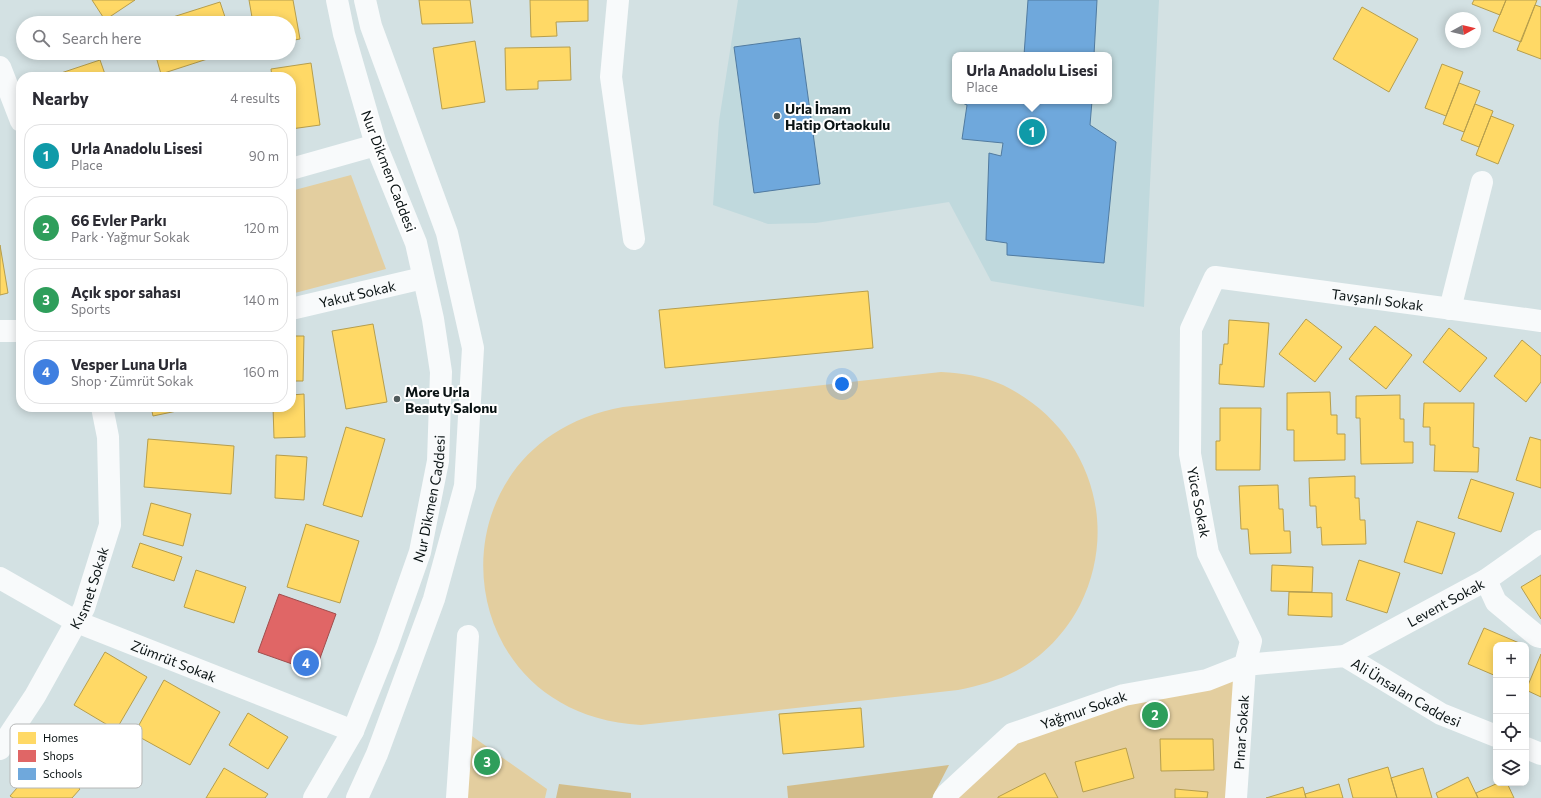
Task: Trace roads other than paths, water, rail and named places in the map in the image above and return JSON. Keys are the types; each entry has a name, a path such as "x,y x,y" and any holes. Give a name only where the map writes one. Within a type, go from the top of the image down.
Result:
{"street":[{"name":"Nur Dikmen Caddesi","path":"314,798 353,731 387,646 420,552 438,461 441,372 433,319 416,242 376,145 344,34 337,0"},
{"name":"Nur Dikmen Caddesi","path":"357,798 377,754 434,599 465,486 473,348 447,233 371,26 365,0"},
{"path":"618,0 611,77 634,239"},
{"path":"0,67 16,109"},
{"path":"296,169 376,145"},
{"path":"1450,309 1482,182"},
{"name":"Yakut Sokak","path":"296,308 423,278"},
{"name":"Tavşanlı Sokak","path":"1191,329 1215,278 1541,321"},
{"name":"Yüce Sokak","path":"1191,329 1190,454 1208,553 1251,641 1245,666"},
{"path":"0,332 16,331"},
{"name":"Kısmet Sokak","path":"17,724 35,696 84,608 110,525 108,437 103,412"},
{"name":"Levent Sokak","path":"1345,656 1486,580 1541,541"},
{"name":"Zümrüt Sokak","path":"0,578 77,622 353,731"},
{"path":"1486,580 1496,602 1537,636 1541,636"},
{"path":"457,798 468,636"},
{"name":"Ali Ünsalan Caddesi","path":"1245,666 1345,656 1441,714 1493,735"},
{"name":"Yağmur Sokak","path":"944,798 946,794 1012,734 1124,695 1207,680 1245,666"},
{"name":"Pınar Sokak","path":"1236,798 1245,666"},
{"name":"Kısmet Sokak","path":"0,750 10,735"},
{"path":"1529,749 1541,754"}],"place":[{"name":"Urla İmam Hatip Ortaokulu","path":"777,116"},
{"name":"Urla Anadolu Lisesi","path":"1032,132"},
{"name":"More Urla Beauty Salonu","path":"397,399"},
{"name":"Vesper Luna Urla","path":"306,663"},
{"name":"66 Evler Parkı","path":"1155,715"},
{"name":"Açık spor sahası","path":"487,762"}]}
